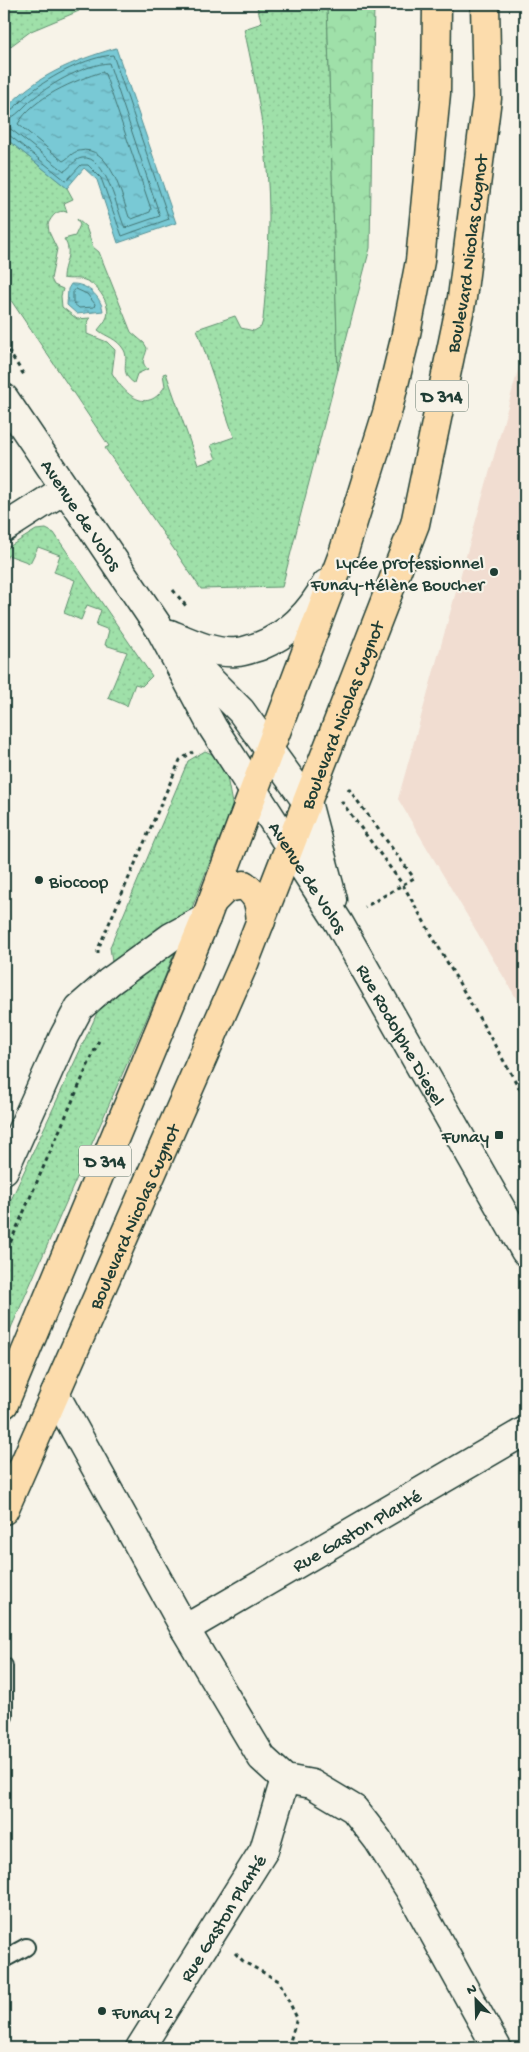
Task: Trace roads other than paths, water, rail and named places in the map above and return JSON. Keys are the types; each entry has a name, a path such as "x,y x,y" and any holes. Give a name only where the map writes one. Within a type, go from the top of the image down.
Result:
{"main road":[{"name":"D 314","path":"4,1404 209,910 343,554 387,413 405,339 420,262 436,93 437,4"},
{"name":"Boulevard Nicolas Cugnot","path":"4,1510 241,970 415,524 462,298 486,98 485,4"},
{"name":"D 314","path":"209,910 226,888 244,885 254,893 259,902 261,921"}],"street":[{"name":"Avenue de Volos","path":"4,398 64,490 160,630 213,728 339,923"},
{"path":"4,528 64,490"},
{"path":"160,630 200,646 238,652 274,640 292,628 316,603 343,554"},
{"name":"Avenue de Volos","path":"160,630 240,711 307,802 339,923"},
{"path":"4,1170 64,1036 79,1008 108,982 209,910"},
{"name":"Rue Rodolphe Diesel","path":"339,923 525,1251"},
{"path":"55,1394 185,1629 262,1758 285,1778 312,1784 354,1809 378,1840 411,1892 497,2048"},
{"name":"Rue Gaston Planté","path":"185,1629 525,1431"},
{"name":"Rue Gaston Planté","path":"140,2048 264,1850 285,1778"}],"lane":[{"path":"4,1666 4,1716"},
{"path":"4,1959 26,1948"}],"water":[{"path":"116,48 176,223 118,243 97,180 84,168 67,188 4,137 4,111 28,88 70,64"},
{"path":"71,284 77,284 92,292 102,305 103,311 77,314 67,305 68,289"}],"place":[{"name":"Lycée professionnel Funay-Hélène Boucher","path":"494,572"},
{"name":"Biocoop","path":"39,880"},
{"name":"Funay","path":"499,1135"},
{"name":"Funay 2","path":"102,2011"}]}
